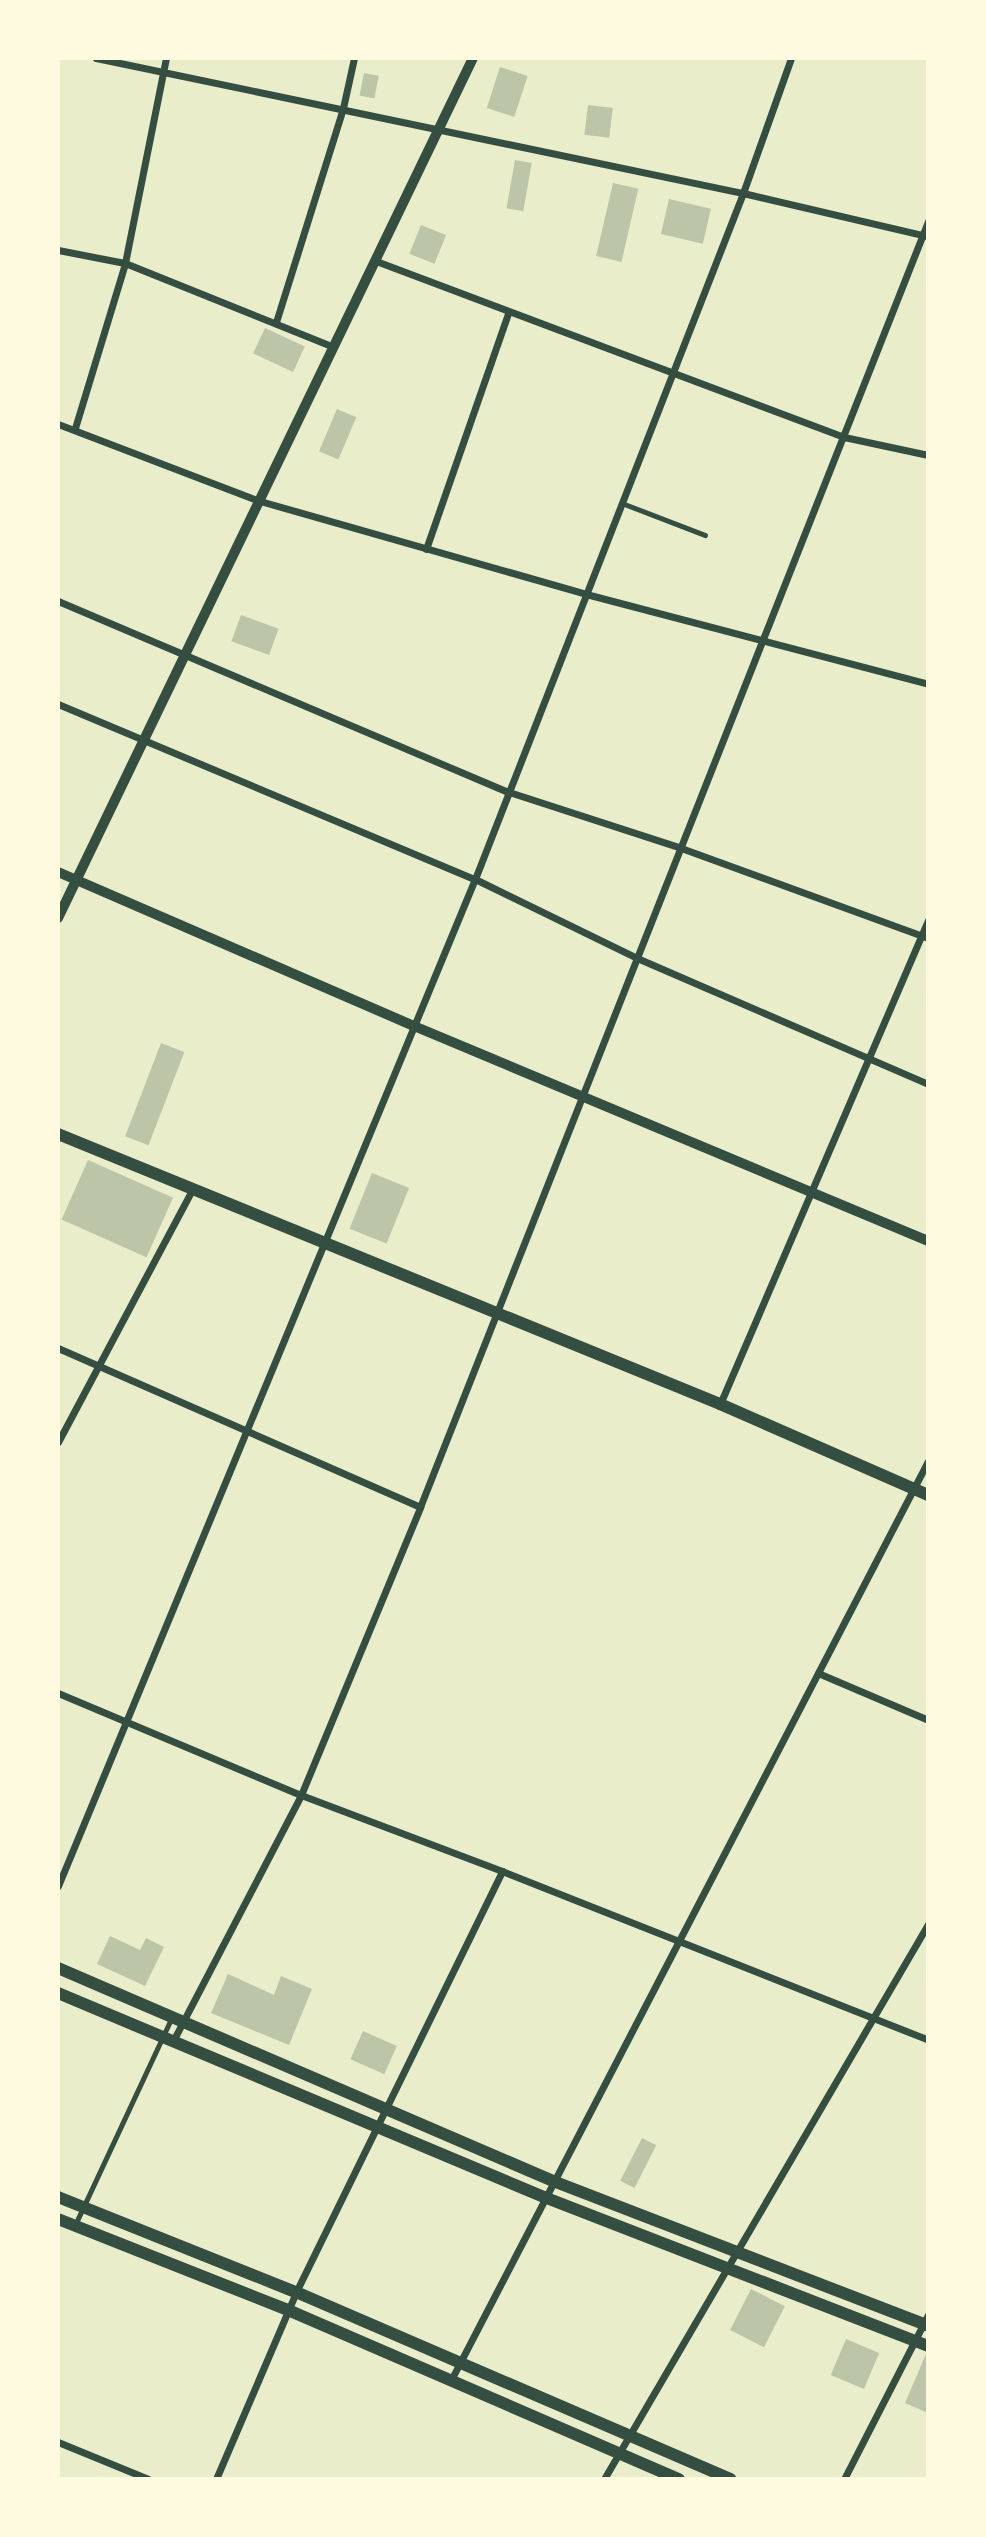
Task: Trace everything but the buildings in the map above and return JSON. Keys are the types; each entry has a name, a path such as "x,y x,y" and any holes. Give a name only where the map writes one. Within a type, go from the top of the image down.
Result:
{"main road":[{"path":"58,1134 720,1404 928,1495"},
{"path":"58,1968 553,2181 927,2322"},
{"path":"58,1993 544,2197 928,2346"},
{"path":"58,2197 296,2292 730,2479"},
{"path":"58,2220 288,2310 679,2479"}],"street":[{"path":"96,58 441,128 743,193 926,236"},
{"path":"75,428 125,263 166,58"},
{"path":"276,322 343,108 354,58"},
{"path":"58,918 473,58"},
{"path":"58,1886 475,879 743,193 791,58"},
{"path":"168,2039 301,1795 420,1507 926,236 928,221"},
{"path":"58,250 125,263 334,347"},
{"path":"376,261 508,313 844,437 928,455"},
{"path":"426,549 508,313"},
{"path":"58,424 75,428 260,501 762,643 928,684"},
{"path":"58,601 509,792 681,848 925,936"},
{"path":"58,704 145,738 475,879 637,958 928,1084"},
{"path":"58,872 414,1026 928,1241"},
{"path":"720,1404 868,1059 925,936 928,920"},
{"path":"58,1442 192,1190"},
{"path":"58,1349 420,1507"},
{"path":"451,2380 928,1461"},
{"path":"818,1673 928,1720"},
{"path":"58,1693 301,1795 502,1871 928,2040"},
{"path":"216,2479 296,2292 502,1871"},
{"path":"604,2479 928,1924"},
{"path":"844,2479 915,2340 927,2322"},
{"path":"58,2442 148,2479"}],"lane":[{"path":"622,503 705,535"},
{"path":"74,2226 168,2039"}]}
